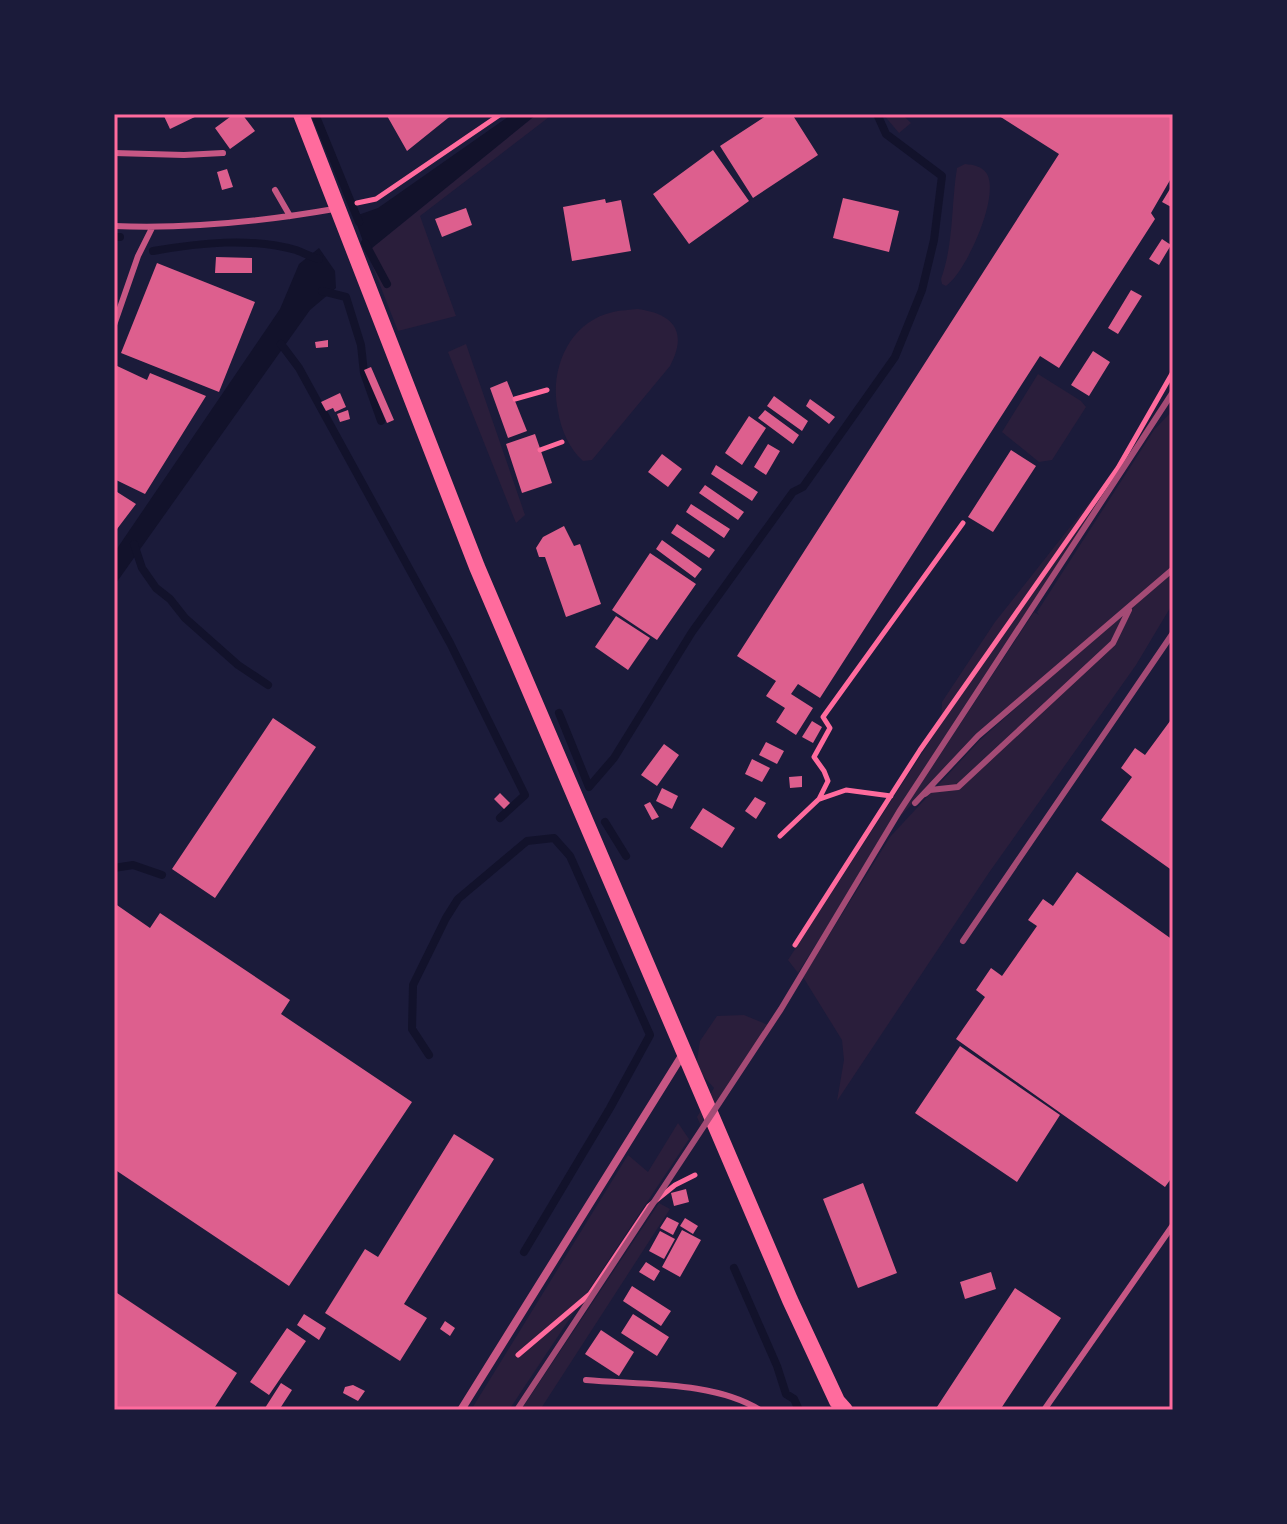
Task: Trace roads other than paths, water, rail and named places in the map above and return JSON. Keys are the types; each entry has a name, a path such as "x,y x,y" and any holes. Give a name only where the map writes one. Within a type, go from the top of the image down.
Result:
{"main road":[{"path":"301,114 477,567 837,1408"}],"street":[{"path":"461,1410 684,1054"}],"lane":[{"path":"114,153 223,153"},
{"path":"275,190 290,216"},
{"path":"114,226 152,228 261,222 338,208"},
{"path":"114,325 138,256 152,228"},
{"path":"1044,1410 1173,1225"},
{"path":"586,1380 718,1391 741,1398 760,1410"}],"waterway":[{"path":"315,114 359,222"},
{"path":"559,713 589,787 614,758 692,632 793,492 803,487 895,357 922,290 934,240 942,176 886,134 877,114"},
{"path":"114,237 120,237"},
{"path":"153,251 243,242 279,246 319,259"},
{"path":"365,243 387,284"},
{"path":"322,291 346,297 361,345 364,373 381,421"},
{"path":"281,344 299,368 450,643 525,795 500,818"},
{"path":"134,544 142,568 156,588 238,665 268,685"},
{"path":"605,822 626,856"},
{"path":"429,1055 412,1029 413,985 446,918 458,899 527,841 554,838 570,856 650,1035 524,1252"},
{"path":"114,868 133,865 162,875"},
{"path":"734,1268 786,1394 794,1399 799,1410"}],"railway":[{"path":"517,1410 781,1009 899,812 1173,392"},
{"path":"915,803 978,736 1173,569"},
{"path":"925,794 930,790 958,787 1113,643 1129,610"},
{"path":"963,941 1173,633"}]}
